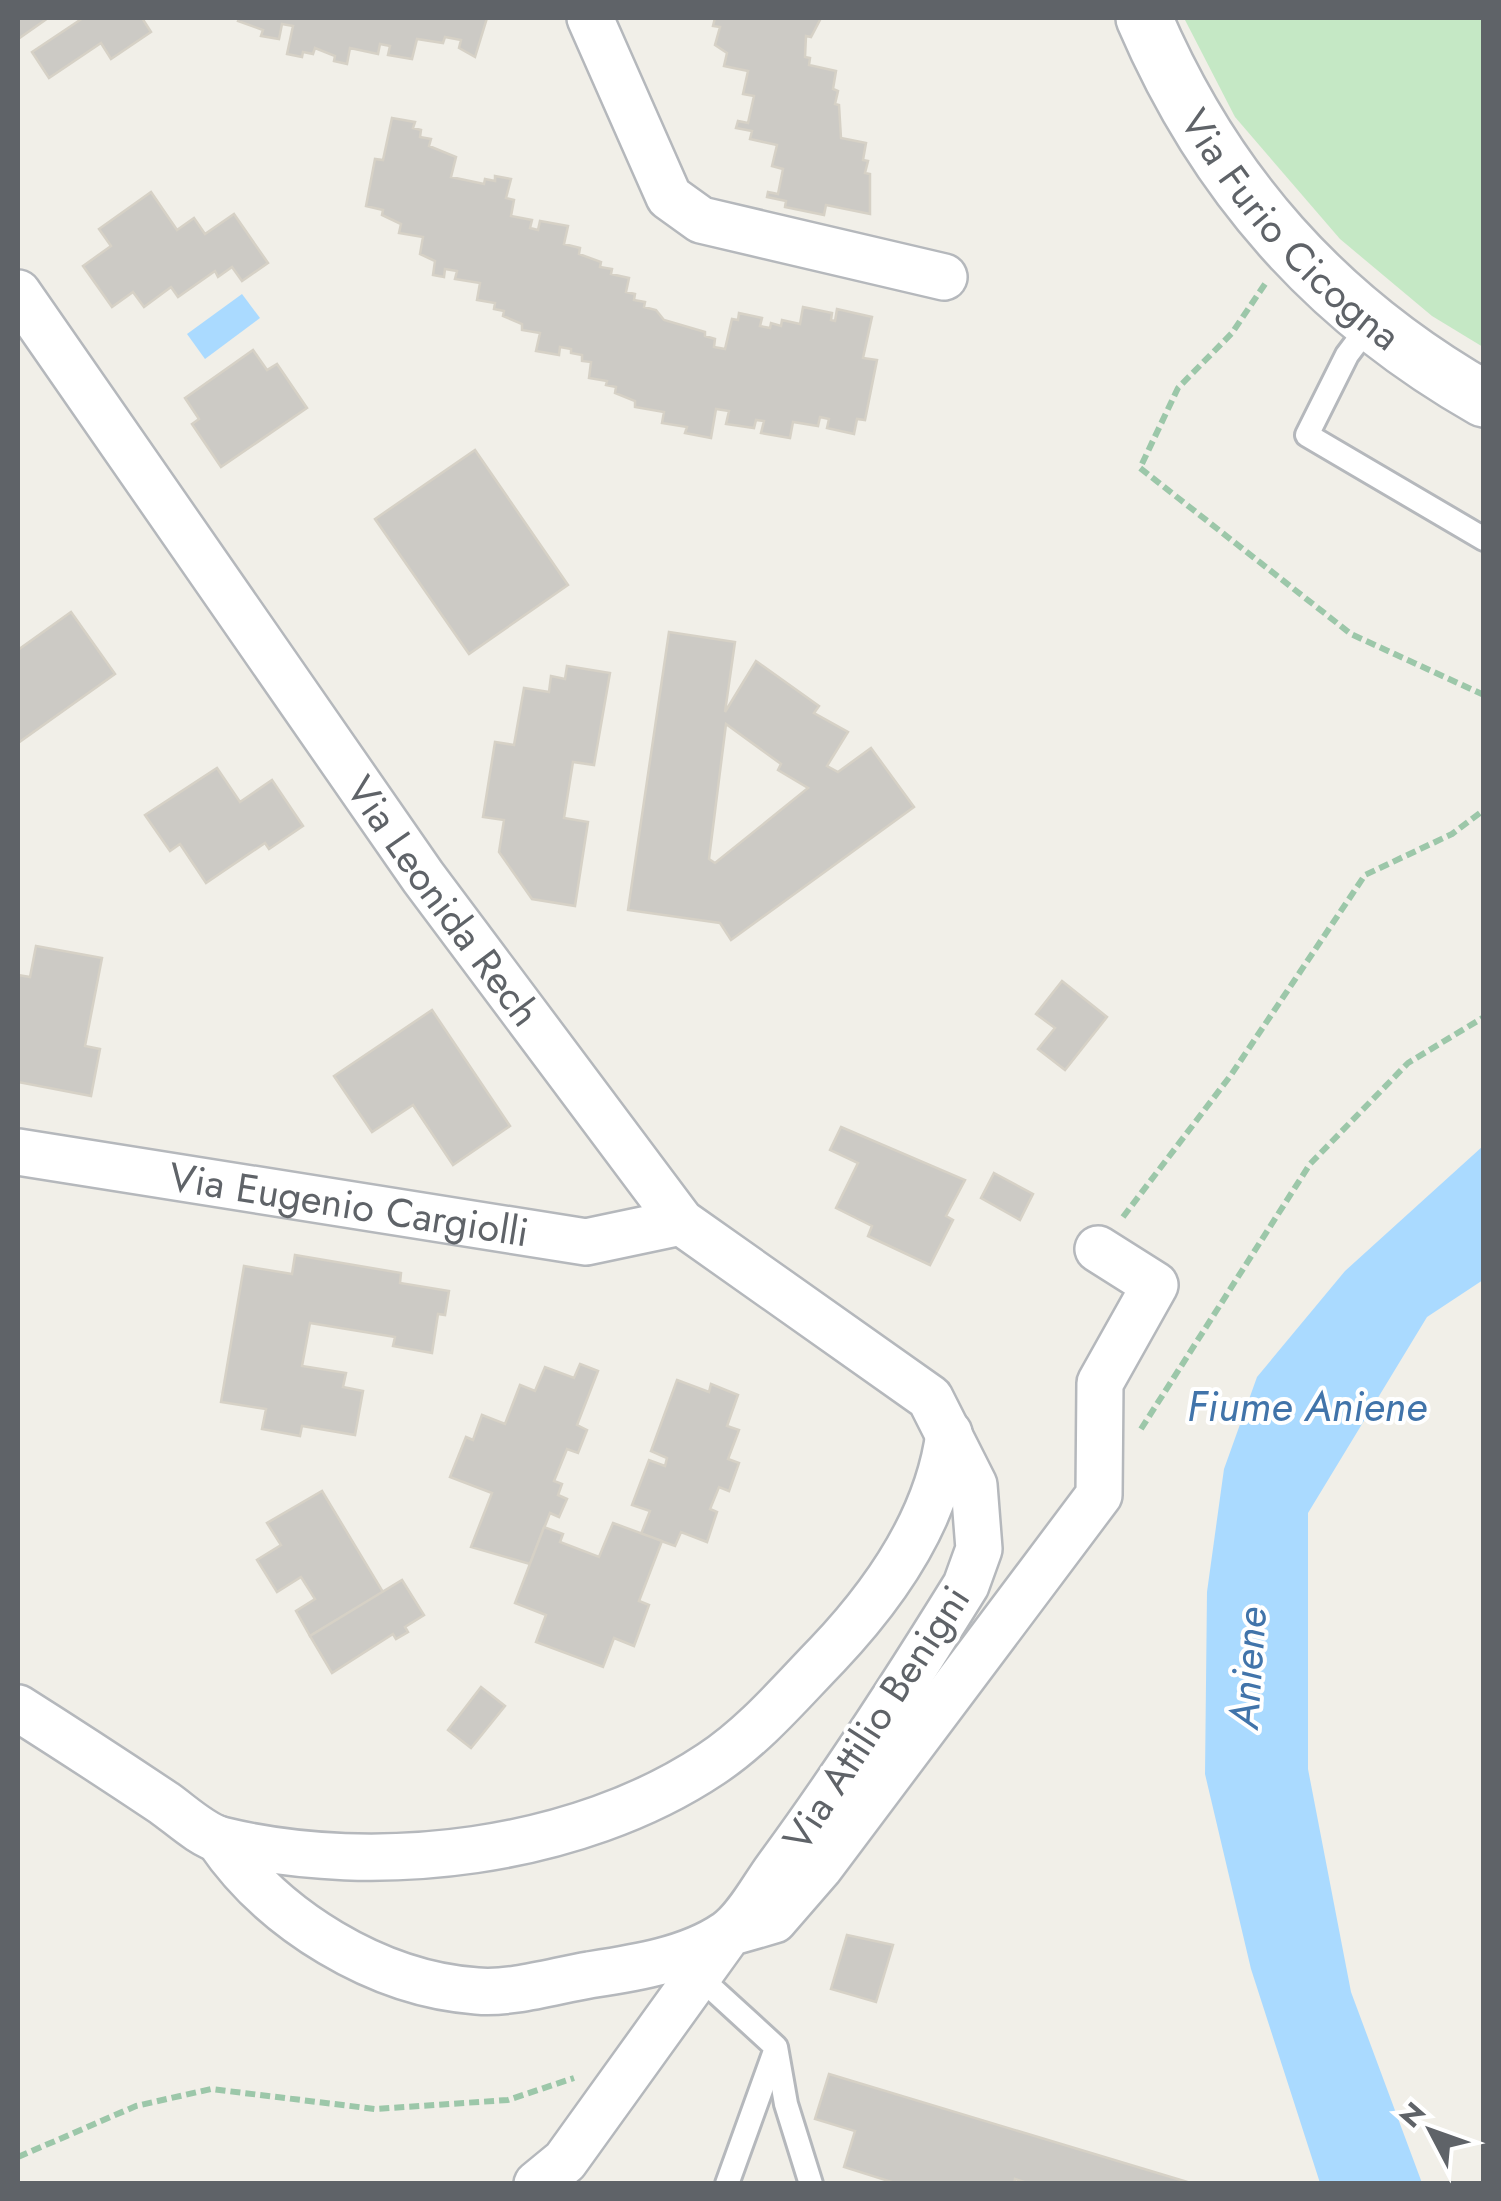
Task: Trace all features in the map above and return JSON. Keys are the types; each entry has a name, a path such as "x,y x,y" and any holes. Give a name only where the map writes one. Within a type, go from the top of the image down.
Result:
{"street":[{"path":"590,18 669,197 682,210 702,220 944,277"},
{"name":"Via Furio Cicogna","path":"1144,18 1173,84 1246,195 1293,255 1372,324 1484,399"},
{"name":"Via Leonida Rech","path":"18,293 423,877 682,1222 930,1398 948,1433"},
{"name":"Via Eugenio Cargiolli","path":"18,1152 586,1242 682,1222"},
{"path":"729,1933 774,1920 820,1867 1099,1495 1100,1383 1155,1285 1098,1250"},
{"name":"Via Attilio Benigni","path":"218,1839 331,1854 412,1854 545,1838 653,1799 728,1750 873,1606 922,1522 945,1462 948,1433"},
{"name":"Via Attilio Benigni","path":"18,1708 218,1839 242,1876 296,1920 379,1965 432,1984 481,1992 615,1972 688,1966 729,1933 839,1786 966,1585 978,1549 979,1511 974,1485 948,1433"},
{"path":"537,2184 565,2160 688,1966"}],"lane":[{"path":"1372,324 1348,355 1308,436 1484,539"},
{"path":"688,1966 776,2048 786,2104 810,2184"},
{"path":"727,2184 776,2048"}],"path":[{"path":"1268,279 1232,333 1178,388 1140,468 1352,634 1484,694"},
{"path":"1098,1250 1231,1075 1365,876 1452,834 1484,810"},
{"path":"1099,1495 1310,1164 1408,1062 1484,1017"},
{"path":"18,2157 136,2106 211,2089 376,2109 508,2100 577,2077"}],"green space":[{"path":"1184,18 1483,18 1483,347 1432,316 1340,239 1235,117"}],"water":[{"path":"242,294 260,318 205,359 187,334"},
{"name":"Fiume Aniene","path":"1483,1146 1483,1280 1427,1317 1308,1513 1308,1769 1351,1992 1422,2183 1320,2183 1251,1969 1205,1774 1207,1592 1224,1469 1257,1377 1345,1271"}],"building":[{"path":"18,18 48,18 18,39"},
{"path":"83,18 142,18 151,32 111,59 101,43 49,78 32,52"},
{"path":"487,18 475,57 459,48 461,40 445,37 443,43 417,39 412,59 388,55 390,46 380,44 378,54 350,48 347,64 334,61 335,56 315,48 313,54 303,52 302,57 287,54 293,26 282,24 279,39 261,36 263,30 238,21"},
{"path":"715,18 821,18 811,37 806,36 805,57 810,58 809,65 836,71 833,89 838,91 835,104 839,105 841,138 866,143 863,160 868,161 865,173 870,174 870,214 826,205 824,215 785,207 786,201 767,197 768,192 778,194 783,169 772,166 777,145 750,139 752,131 736,128 738,121 748,123 754,96 743,94 748,71 724,66 727,53 715,45 720,27 713,26"},
{"path":"392,118 415,122 413,128 421,130 420,137 431,139 429,146 456,157 451,177 484,184 485,179 495,181 495,176 511,179 506,198 514,200 511,216 532,220 530,228 538,230 540,221 568,226 564,244 580,248 579,254 601,262 600,267 612,269 611,274 629,278 626,292 635,294 634,300 645,302 644,307 656,310 664,320 705,332 705,336 715,339 714,347 725,349 732,319 738,320 739,313 762,318 760,326 770,328 771,323 781,326 782,320 800,324 803,307 832,313 831,320 835,321 837,309 872,317 863,358 877,360 865,420 857,419 854,434 827,428 829,419 820,417 818,426 793,422 790,438 761,433 764,421 756,420 754,428 726,424 729,411 716,409 711,438 685,433 687,427 662,423 664,412 635,407 635,401 615,393 616,387 606,385 607,381 589,378 591,362 582,361 582,355 560,347 559,355 536,351 540,333 522,330 522,324 494,309 495,303 477,300 480,283 455,279 457,271 445,269 444,277 433,275 435,261 420,254 423,237 399,233 401,224 382,215 383,210 366,206 375,159 383,160"},
{"path":"151,192 177,230 194,218 205,234 234,214 268,263 242,281 232,267 218,277 215,271 178,297 171,287 144,307 133,292 112,307 83,266 111,246 99,229"},
{"path":"253,350 267,370 277,364 307,408 221,467 192,424 199,419 185,398"},
{"path":"475,450 568,585 469,654 375,519"},
{"path":"71,612 115,674 18,743 18,650"},
{"path":"669,632 735,642 725,712 756,661 819,706 814,713 848,732 827,766 838,772 871,748 914,807 731,940 720,923 628,910","holes":["726,724 781,764 778,770 808,788 715,863 709,859"]},
{"path":"567,666 610,673 594,765 573,762 564,818 588,822 575,906 532,899 499,852 504,820 483,817 495,742 514,745 524,688 549,692 551,676 565,679"},
{"path":"217,768 240,802 272,780 303,826 269,849 265,843 206,883 180,844 170,851 145,815"},
{"path":"36,946 102,958 85,1046 100,1049 91,1096 18,1082 18,975 30,977"},
{"path":"1062,981 1107,1017 1065,1070 1038,1049 1055,1028 1036,1014"},
{"path":"432,1010 510,1126 453,1165 413,1105 372,1132 334,1076"},
{"path":"841,1127 965,1180 946,1216 953,1220 930,1265 868,1236 872,1226 836,1208 858,1163 830,1150"},
{"path":"994,1173 1033,1194 1020,1220 981,1198"},
{"path":"295,1255 401,1273 400,1283 449,1291 445,1315 438,1314 432,1353 393,1346 395,1337 310,1323 302,1366 346,1373 343,1387 363,1391 355,1435 302,1426 300,1436 262,1429 266,1409 221,1402 244,1266 292,1274"},
{"path":"580,1364 598,1371 577,1425 587,1430 578,1453 567,1449 554,1481 562,1484 558,1495 567,1499 559,1517 550,1513 530,1564 471,1547 492,1493 450,1477 466,1437 473,1440 482,1415 505,1424 520,1385 535,1391 545,1367 574,1378"},
{"path":"677,1380 709,1392 711,1384 738,1395 727,1426 739,1430 728,1459 739,1463 729,1491 719,1487 710,1509 717,1512 707,1542 681,1532 675,1546 641,1534 650,1511 632,1505 649,1460 665,1466 667,1458 651,1451"},
{"path":"322,1491 383,1592 310,1636 296,1611 315,1599 301,1577 277,1592 257,1560 281,1545 267,1523"},
{"path":"613,1523 662,1541 639,1601 649,1605 634,1646 614,1638 603,1667 536,1642 546,1615 515,1603 544,1527 563,1534 560,1542 599,1557"},
{"path":"402,1580 424,1615 405,1627 408,1632 396,1639 393,1634 332,1673 310,1636"},
{"path":"481,1687 505,1706 471,1748 448,1730"},
{"path":"847,1935 893,1945 876,2002 831,1989"},
{"path":"829,2074 1194,2184 1030,2184 1015,2179 1014,2184 898,2184 844,2167 855,2131 815,2119"}],"water label":[{"name":"Aniene","path":"1247,1668"}]}
